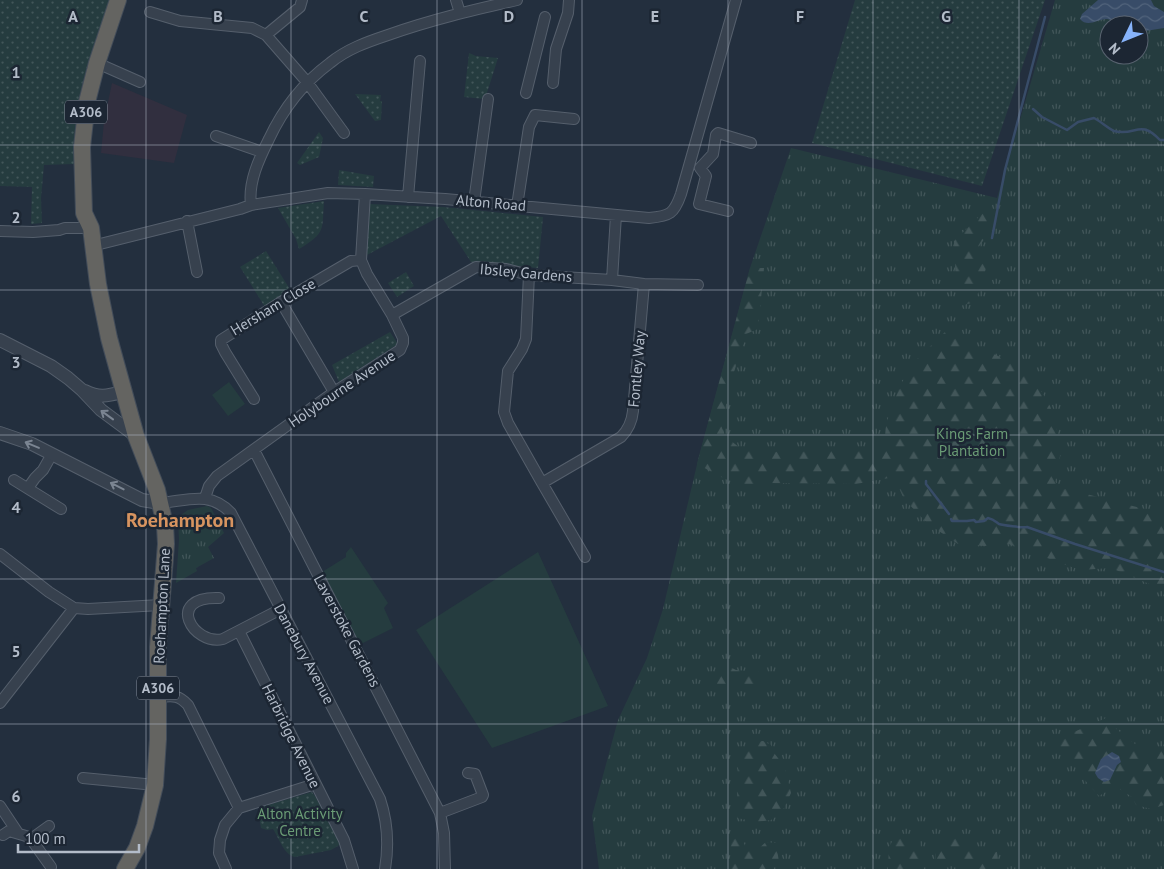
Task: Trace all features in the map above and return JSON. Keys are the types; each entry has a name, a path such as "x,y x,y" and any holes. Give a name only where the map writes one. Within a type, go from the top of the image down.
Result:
{"highway":[{"name":"Roehampton Lane","path":"101,65 118,0"},
{"name":"Roehampton Lane","path":"125,869 137,848 145,826 155,785 158,647 166,544 165,525 153,478 136,436 122,392 109,338 92,246 91,228 84,213 82,147 88,102 128,0"}],"street":[{"path":"266,35 300,7 302,0"},
{"path":"456,0 460,13"},
{"path":"251,205 251,186 262,152 287,108 307,82 330,62 354,47 428,22 506,1 517,0"},
{"path":"553,83 554,56 568,13 569,0"},
{"name":"Alton Road","path":"92,246 251,205 328,193 474,202 649,218 663,217 670,214 676,208 736,0"},
{"path":"150,12 180,21 252,28 266,35 307,82 344,133"},
{"path":"526,92 545,17"},
{"path":"536,54 554,56"},
{"path":"408,197 420,61"},
{"path":"101,65 140,82"},
{"path":"474,202 488,99"},
{"path":"517,206 529,127 536,115 574,119"},
{"path":"700,168 713,154 718,133 751,143"},
{"path":"216,136 262,152"},
{"path":"689,164 700,168 706,176 699,204 728,211"},
{"name":"Holybourne Avenue","path":"205,498 211,481 334,392 400,350 403,338 361,260 365,194"},
{"path":"612,280 616,215"},
{"path":"187,221 197,272"},
{"path":"0,231 91,228"},
{"name":"Hersham Close","path":"254,399 225,352 221,340 351,261 361,260"},
{"name":"Ibsley Gardens","path":"392,315 476,267 506,268 529,275 644,284 698,285"},
{"path":"529,275 526,340 508,371 504,412 508,423 585,557"},
{"name":"Fontley Way","path":"542,483 621,437 626,432 632,419 633,411 644,284"},
{"path":"281,302 334,392"},
{"path":"0,340 51,366 82,390 101,410 136,436"},
{"path":"82,390 94,396 103,397 122,392"},
{"path":"0,434 32,444 142,500 160,503 205,498"},
{"name":"Laverstoke Gardens","path":"254,450 440,812 444,833 445,869"},
{"path":"28,488 43,470 52,454"},
{"path":"14,480 61,509"},
{"name":"Danebury Avenue","path":"205,498 222,504 231,512 380,799 388,829 386,869"},
{"path":"0,554 49,592 74,608 88,609 161,604"},
{"path":"219,598 205,598 191,606 187,613 191,624 202,635 215,640 224,639 281,609"},
{"path":"0,703 74,608"},
{"name":"Harbridge Avenue","path":"239,631 344,840 353,869"},
{"path":"158,697 174,696 181,698 188,705 238,808"},
{"path":"440,812 482,797 483,794 475,774 468,773"},
{"path":"83,778 155,785"},
{"path":"226,869 219,853 220,840 226,825 238,808 315,784"},
{"path":"0,806 18,833"},
{"path":"31,839 49,826"},
{"path":"3,836 9,832 18,833 31,839 51,867"}],"shaded area":[{"path":"112,83 187,115 174,163 101,153 104,121"}],"green space":[{"path":"0,0 110,0 89,59 81,90 75,126 74,164 44,165 41,198 42,223 31,224 32,187 0,186"},
{"path":"855,0 1045,0 982,186 812,143"},
{"path":"1055,0 1164,0 1164,869 599,869 592,816 618,720 647,658 663,609 699,456 750,268 791,148 997,198"},
{"path":"469,53 476,56 498,58 485,99 464,97"},
{"path":"355,94 381,95 381,120 375,121"},
{"path":"319,132 323,138 319,157 300,165 297,163"},
{"path":"339,170 374,176 373,187 338,185"},
{"path":"324,201 321,230 314,239 299,249 296,239 278,208"},
{"path":"368,204 443,207 543,217 538,268 471,262 441,216 365,256"},
{"path":"986,210 994,210 991,230 977,249 989,259 975,302 960,306 961,293 956,285 954,241"},
{"path":"266,251 291,291 265,307 240,267"},
{"name":"Kings Farm Plantation","path":"750,268 764,268 758,329 746,334 734,372 721,425 725,436 740,448 761,452 884,450 886,424 899,388 912,364 945,332 1029,370 1050,406 1056,422 1060,456 1055,482 1063,488 1156,512 1164,509 1164,590 1111,568 1080,570 1003,542 985,546 958,544 927,523 904,499 894,477 856,484 768,483 746,486 725,479 697,464"},
{"path":"406,272 414,286 397,297 388,283"},
{"path":"390,332 398,344 339,382 332,365"},
{"path":"229,382 245,404 228,416 212,395"},
{"path":"207,506 211,508 224,533 208,547 214,558 196,568 197,571 176,583 179,540 178,517 188,510"},
{"path":"351,547 388,603 384,608 393,628 359,645 322,572 346,557 346,553"},
{"path":"538,552 608,706 492,748 416,630"},
{"path":"718,661 736,670 760,672 772,677 772,688 715,684"},
{"path":"1106,718 1140,748 1164,751 1164,805 1151,809 1136,805 1132,797 1115,786 1099,796 1082,777 1077,765 1066,754 1046,742 1048,736 1067,735"},
{"path":"763,741 771,745 774,753 785,767 791,793 782,812 771,820 757,822 737,818 738,756 753,742"},
{"name":"Alton Activity Centre","path":"312,792 340,843 331,850 295,857 291,856 285,850 273,829 261,828 259,816 261,807"},
{"path":"935,834 941,838 960,838 974,846 997,852 999,869 974,869 974,865 952,862 941,869 936,869"},
{"path":"907,835 920,839 923,869 888,869 889,847 893,840"},
{"path":"731,837 737,837 743,841 746,848 757,850 766,842 776,843 779,862 772,869 730,869"}],"water":[{"path":"1098,0 1151,0 1154,6 1164,12 1164,28 1149,30 1149,15 1099,15 1099,20 1086,23 1080,19 1082,14"},
{"path":"1112,752 1119,756 1121,762 1117,765 1110,780 1104,782 1095,773 1101,759"}],"waterway":[{"path":"992,238 1005,170 1045,17"},
{"path":"1033,109 1042,117 1067,130 1078,122 1094,118 1114,131 1128,132 1142,129 1147,130 1160,140 1164,140"},
{"path":"926,481 926,484 949,514"},
{"path":"951,519 952,521 974,520 976,522 984,521 988,518 999,524 1027,527 1164,572"}],"district":[{"name":"Roehampton","path":"180,520"}]}
